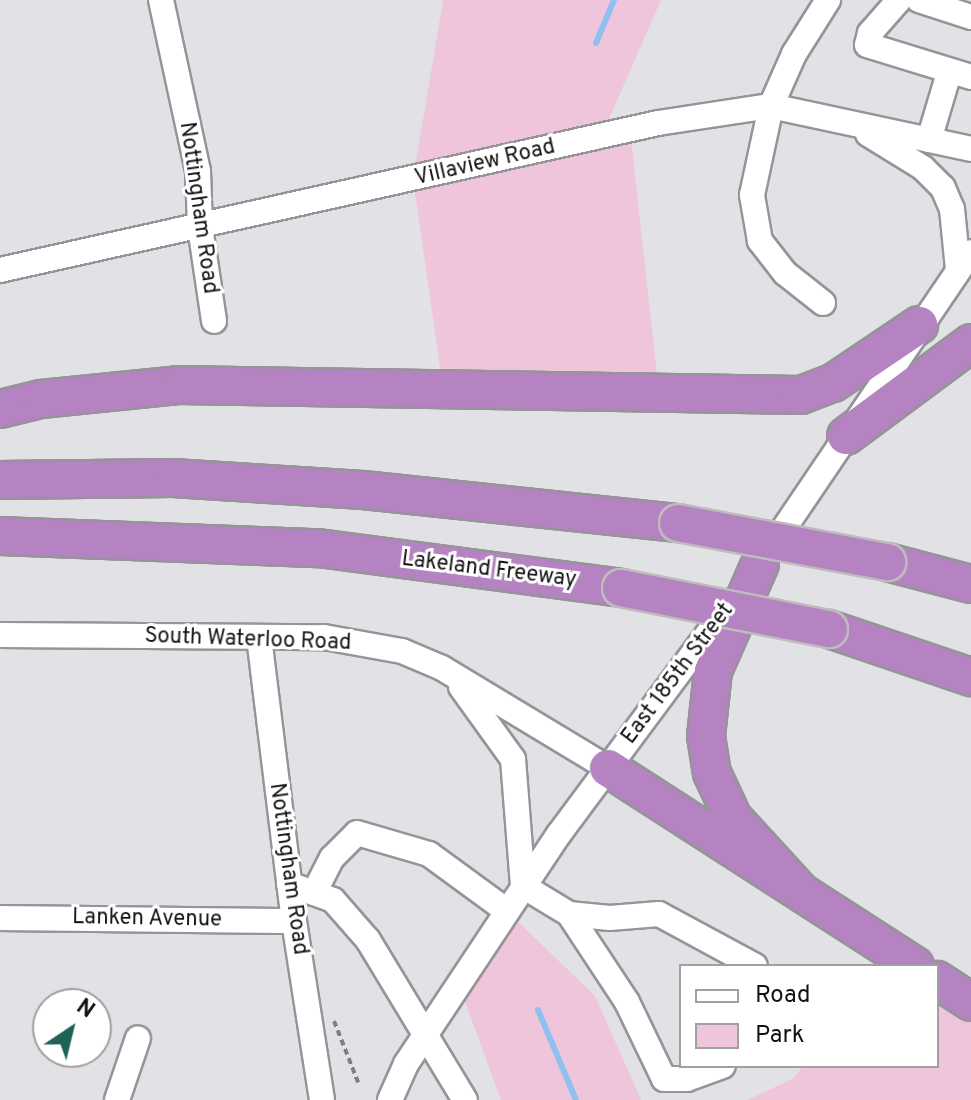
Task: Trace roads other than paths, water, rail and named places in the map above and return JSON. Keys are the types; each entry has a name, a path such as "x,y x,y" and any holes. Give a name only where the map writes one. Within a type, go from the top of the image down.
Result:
{"highway":[{"path":"0,409 41,399 178,385 801,395 833,383 919,325"},
{"path":"846,436 971,343"},
{"path":"0,480 173,478 363,490 678,523 887,562 971,573"},
{"name":"Lakeland Freeway","path":"0,536 318,548 621,588 829,629 971,662"},
{"path":"887,562 971,584"},
{"path":"760,564 713,671 706,736 712,773 733,818 800,891"},
{"path":"829,629 971,677"},
{"path":"608,768 912,964"},
{"path":"939,981 971,1002"}],"street":[{"name":"Nottingham Road","path":"161,0 198,171 200,227 214,321"},
{"path":"823,303 785,273 760,241 752,195 771,106 794,54 828,0"},
{"path":"899,0 870,33 867,45 960,75 929,140"},
{"path":"919,0 971,17"},
{"name":"Villaview Road","path":"0,270 658,123 771,106 971,149"},
{"path":"852,124 923,168 943,188 952,209 965,260"},
{"name":"East 185th Street","path":"390,1100 424,1037 523,886 760,564 965,260"},
{"name":"South Waterloo Road","path":"0,635 259,637 361,643 442,668 608,768"},
{"name":"Nottingham Road","path":"259,637 294,921 322,1100"},
{"path":"442,668 476,702 513,759 523,886 569,914 627,1002 664,1079 687,1079 717,1068"},
{"path":"314,893 332,858 357,833 429,854 507,911"},
{"path":"289,884 333,900 368,940 465,1100"},
{"path":"569,914 610,918 659,914 751,964"},
{"name":"Lanken Avenue","path":"0,918 294,921"},
{"path":"117,1100 138,1038"}],"waterway":[{"path":"596,43 614,0"},
{"path":"538,1010 576,1100"}]}
